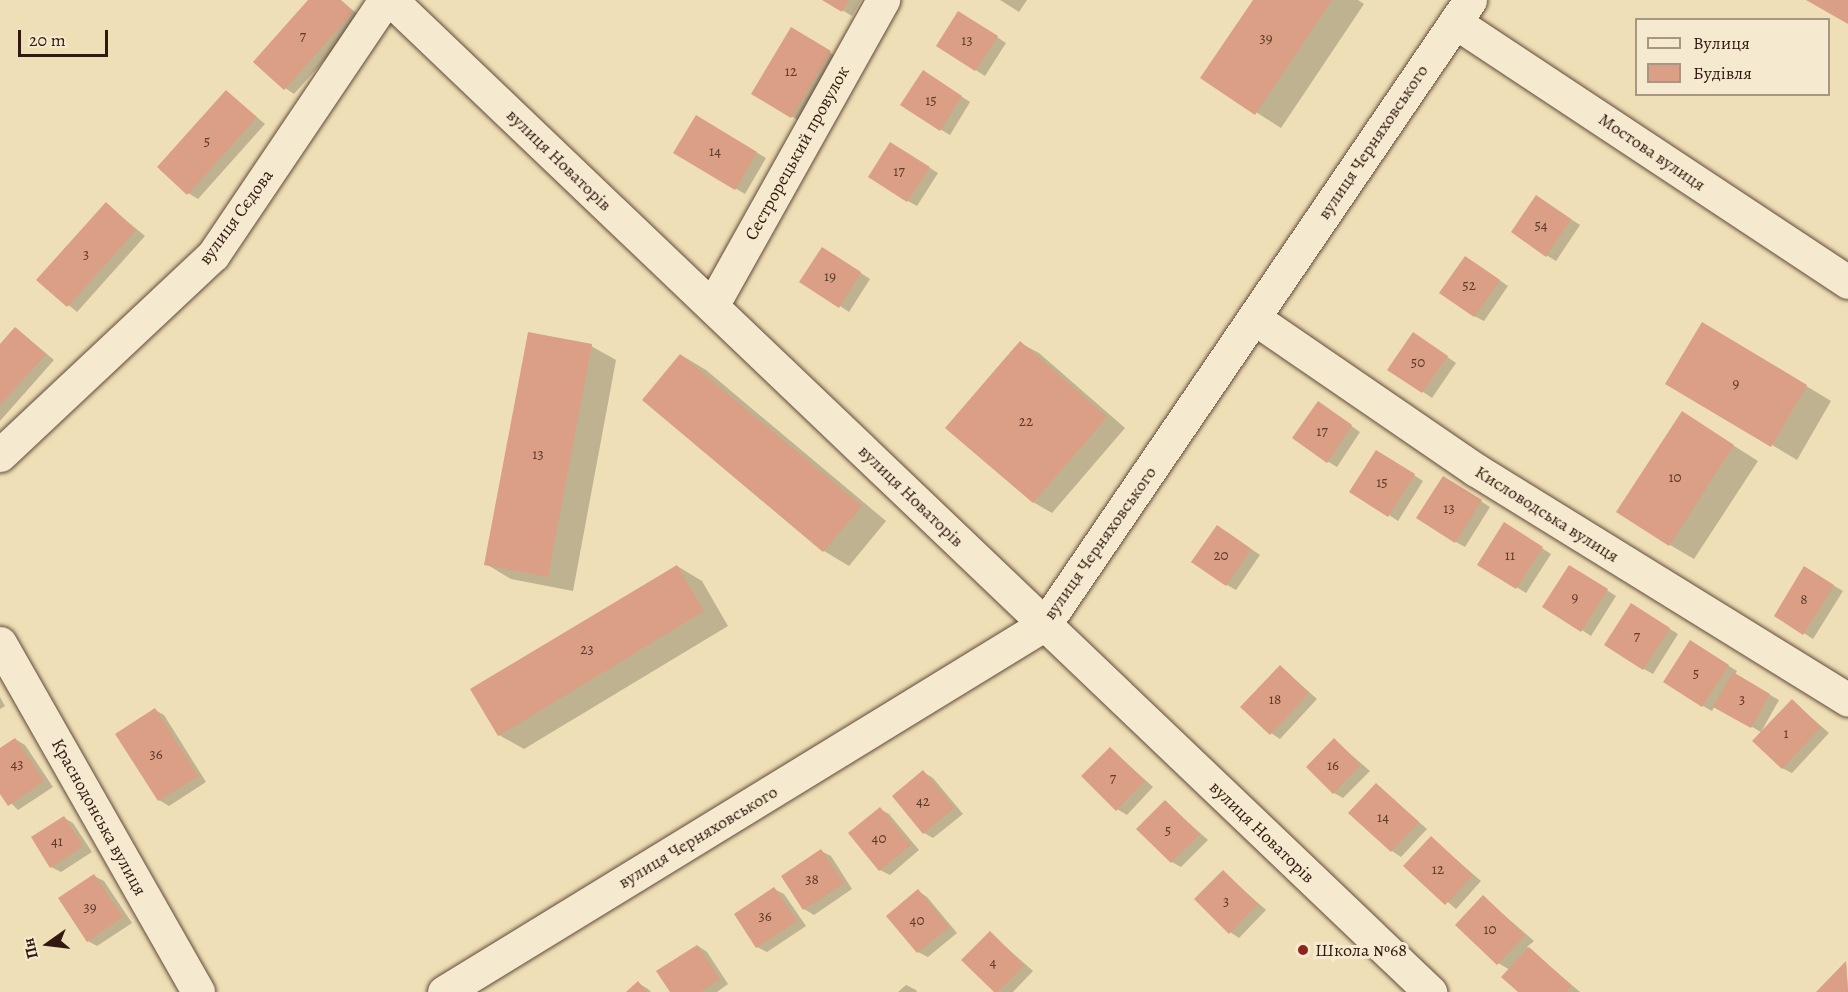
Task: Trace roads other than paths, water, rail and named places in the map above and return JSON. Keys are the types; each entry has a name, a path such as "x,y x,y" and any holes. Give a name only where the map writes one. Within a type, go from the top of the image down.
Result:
{"street":[{"name":"вулиця Сєдова","path":"0,455 213,255 386,0"},
{"name":"вулиця Новаторів","path":"391,0 1430,992"},
{"name":"Сестрорецький провулок","path":"712,306 883,0"},
{"name":"Мостова вулиця","path":"1463,11 1848,282"},
{"name":"вулиця Черняховського","path":"444,992 1045,624 1463,11"},
{"name":"Кисловодська вулиця","path":"1254,318 1476,470 1848,700"},
{"name":"Краснодонська вулиця","path":"0,643 198,992"}],"place":[{"name":"Школа №68","path":"1303,950"}]}
